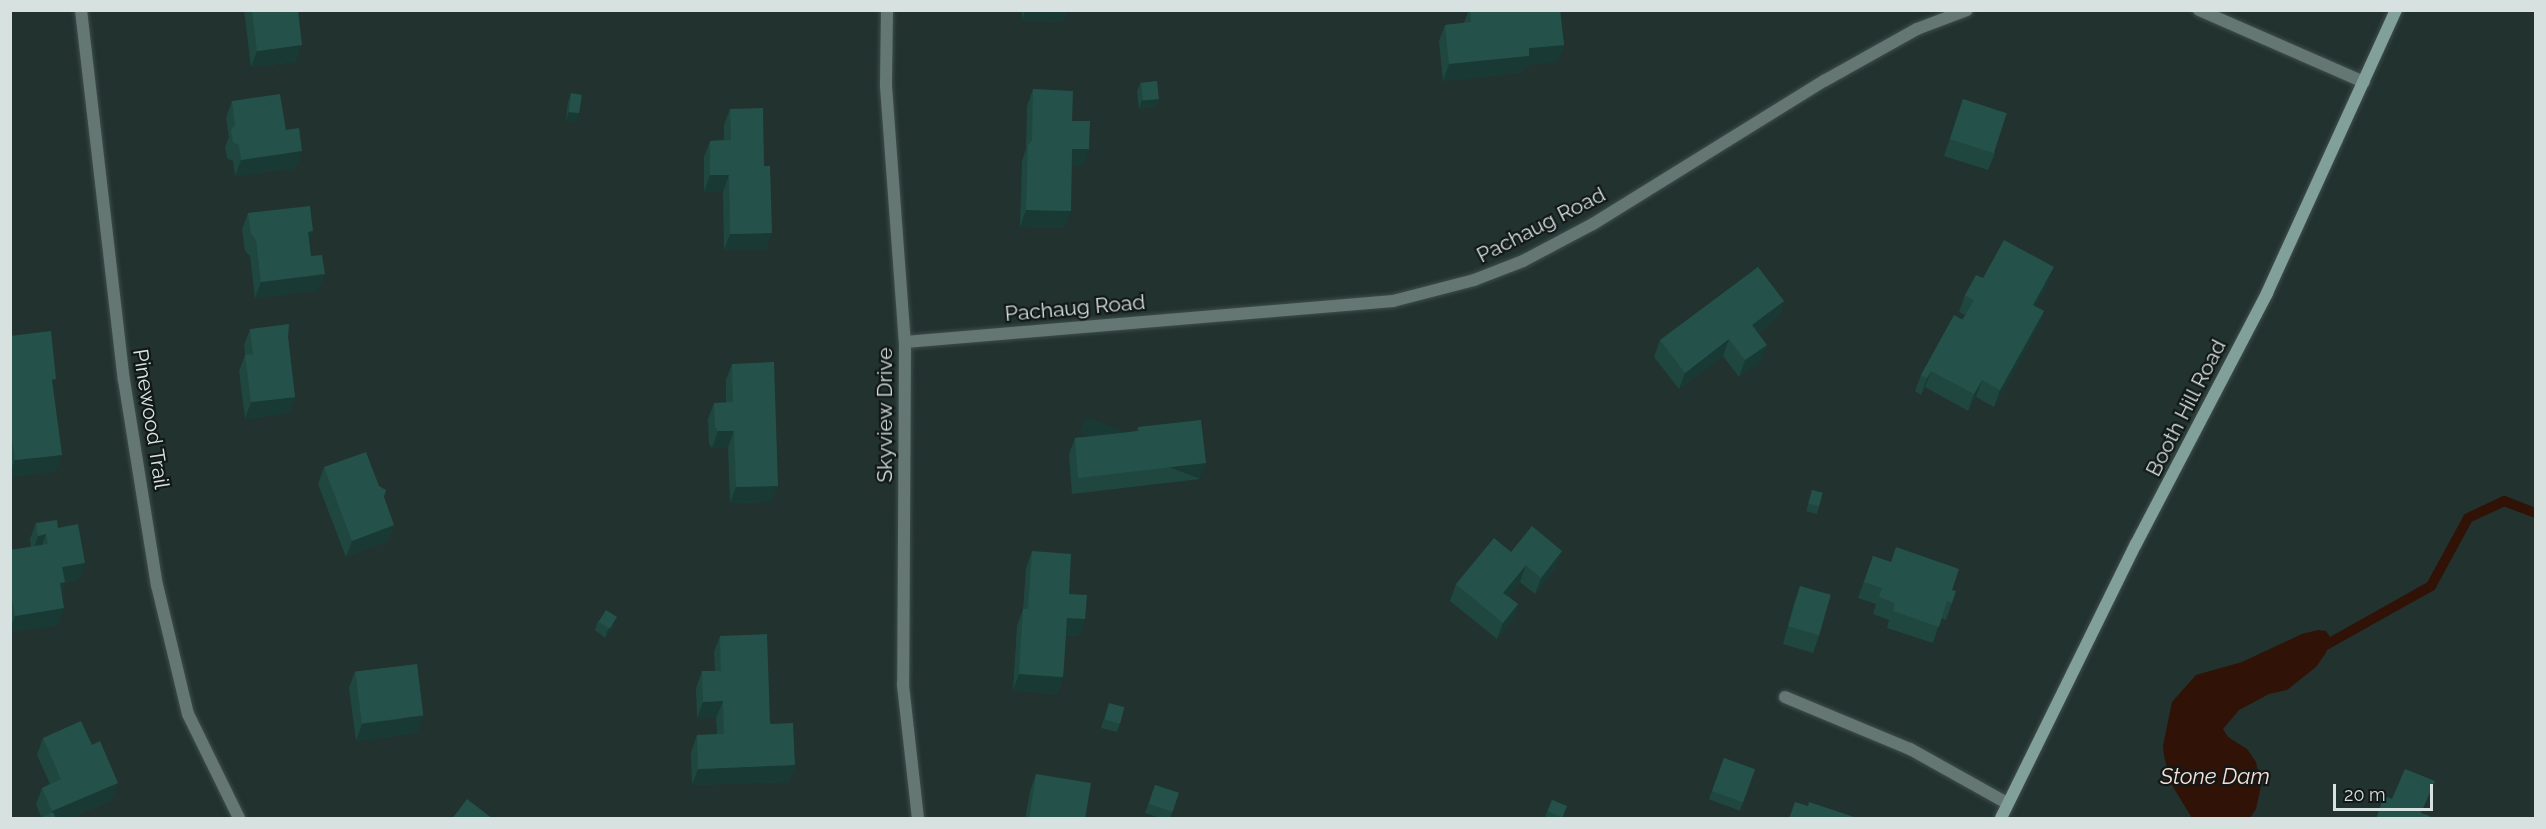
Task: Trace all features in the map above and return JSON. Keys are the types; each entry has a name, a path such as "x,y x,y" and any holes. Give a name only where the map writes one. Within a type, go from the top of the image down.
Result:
{"street":[{"name":"Pinewood Trail","path":"81,10 124,380 157,585 188,714 239,819"},
{"name":"Skyview Drive","path":"887,10 886,86 905,342 903,685 918,819"},
{"name":"Pachaug Road","path":"905,342 1393,301 1474,280 1523,261 1593,224 1824,81 1917,29 1967,10"},
{"path":"2199,10 2364,82"},
{"name":"Booth Hill Road","path":"2001,819 2007,802 2136,544 2267,293 2396,10"},
{"path":"1785,697 1910,749 2007,802"}],"water":[{"name":"Stone Dam","path":"2318,630 2326,631 2330,637 2326,653 2316,667 2287,690 2269,694 2239,710 2223,729 2228,737 2247,749 2256,762 2261,786 2256,809 2250,818 2192,818 2170,782 2164,755 2163,746 2172,702 2196,675 2242,662 2302,634"}],"building":[{"path":"252,10 298,10 302,45 257,51"},
{"path":"1470,10 1560,10 1564,45 1529,48 1529,56 1449,64 1445,25 1471,22"},
{"path":"1157,81 1159,99 1143,101 1141,83"},
{"path":"1033,89 1073,91 1072,121 1090,121 1089,149 1072,149 1071,211 1026,210 1028,145 1032,141"},
{"path":"571,93 582,95 579,113 569,112"},
{"path":"280,94 286,130 299,128 302,151 241,160 239,145 233,142 231,131 235,125 232,101"},
{"path":"1963,99 2007,113 1994,153 1950,139"},
{"path":"763,108 764,166 770,166 772,233 730,234 729,175 710,175 710,141 731,140 730,109"},
{"path":"310,206 313,231 308,232 311,256 322,255 325,274 261,282 256,240 251,234 248,213"},
{"path":"2004,240 2054,267 2033,305 2044,311 2000,390 1982,380 1974,394 1931,371 1927,378 1921,375 1954,315 1963,320 1974,300 1965,295 1976,275 1983,278"},
{"path":"1758,267 1784,301 1752,325 1767,345 1745,360 1729,339 1685,373 1660,340"},
{"path":"289,324 288,337 295,397 251,402 245,355 253,354 250,329"},
{"path":"51,331 56,379 52,380 62,455 15,460 10,427 10,336"},
{"path":"774,362 778,486 736,487 734,431 718,431 715,427 714,403 733,402 732,364"},
{"path":"1201,420 1206,463 1078,478 1075,438 1139,431 1138,427"},
{"path":"366,452 379,486 386,490 384,497 394,525 352,541 324,467"},
{"path":"1812,490 1823,493 1819,506 1808,504"},
{"path":"57,520 58,528 78,524 85,563 62,567 65,582 60,583 64,608 15,616 10,586 10,550 48,544 46,534 38,536 36,523"},
{"path":"1532,526 1562,551 1541,578 1526,565 1503,593 1518,604 1503,623 1456,584 1494,538 1511,552"},
{"path":"1896,547 1959,569 1952,590 1956,591 1952,603 1947,601 1939,627 1893,611 1895,603 1879,597 1882,588 1864,582 1873,556 1891,562"},
{"path":"1032,551 1071,554 1069,594 1087,595 1085,619 1067,618 1063,677 1019,674 1023,609 1028,609"},
{"path":"1800,586 1831,595 1819,635 1788,626"},
{"path":"606,610 617,617 610,629 599,622"},
{"path":"767,634 770,724 793,723 795,765 698,769 697,735 724,734 723,701 703,702 702,671 721,671 720,636"},
{"path":"417,664 423,716 362,723 355,672"},
{"path":"1109,703 1124,707 1120,724 1105,719"},
{"path":"81,721 92,745 100,741 118,783 52,811 42,788 61,779 43,738"},
{"path":"1724,758 1755,769 1743,802 1712,791"},
{"path":"2405,769 2435,781 2421,813 2430,816 2429,819 2376,819 2384,796 2392,799"},
{"path":"1036,774 1091,783 1085,819 1029,819"},
{"path":"1155,785 1179,793 1173,812 1149,804"},
{"path":"467,799 493,819 452,819"},
{"path":"1552,800 1567,806 1562,817 1548,811"},
{"path":"1795,802 1808,806 1809,802 1860,819 1789,819"},
{"path":"53,812 56,819 39,819"}],"waterway":[{"path":"2317,650 2431,586 2468,518 2504,501 2536,513"}]}
